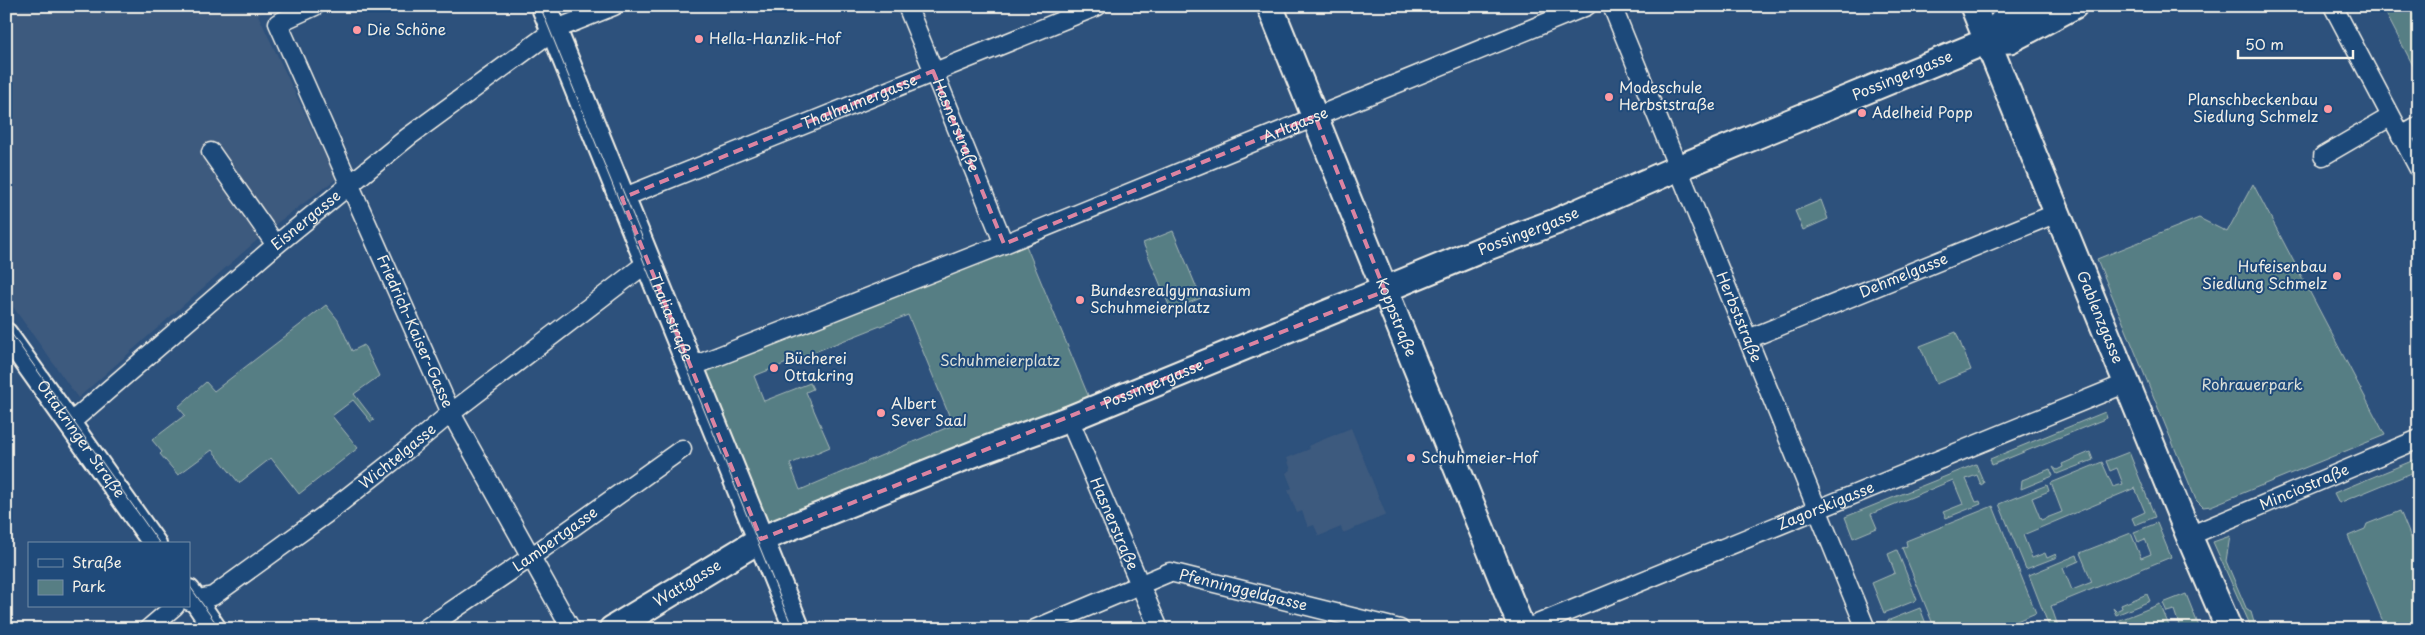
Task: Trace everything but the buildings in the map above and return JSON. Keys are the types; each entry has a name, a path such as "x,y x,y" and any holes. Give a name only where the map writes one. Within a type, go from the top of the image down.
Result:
{"main road":[{"name":"Thaliastraße","path":"544,6 797,629"},
{"name":"Koppstraße","path":"1270,6 1384,290 1524,629"},
{"name":"Gablenzgasse","path":"1973,6 2189,536 2229,629"},
{"path":"1987,41 2002,22 2032,6"},
{"path":"1987,41 2010,40 2074,6"},
{"name":"Possingergasse","path":"1069,419 1555,222 1678,168 1987,41"},
{"path":"761,539 981,451 1069,419"},
{"name":"Wattgasse","path":"612,629 761,539"}],"street":[{"name":"Friedrich-Kaiser-Gasse","path":"315,6 278,22 451,413 571,629"},
{"name":"Eisnergasse","path":"70,423 276,245 408,137 554,30 614,6"},
{"name":"Hasnerstraße","path":"907,6 1004,244"},
{"name":"Thalhaimergasse","path":"622,198 1098,6"},
{"name":"Arltgasse","path":"1004,244 1587,6"},
{"name":"Herbststraße","path":"1612,6 1866,629"},
{"path":"2333,6 2419,169"},
{"path":"2323,156 2390,117"},
{"path":"2401,136 2419,126"},
{"path":"211,152 276,245"},
{"name":"Dehmelgasse","path":"1748,339 2057,214"},
{"path":"691,367 1004,244"},
{"name":"Wichtelgasse","path":"190,600 213,596 392,462 451,413 648,262"},
{"name":"Ottakringer Straße","path":"8,340 70,423 154,542"},
{"name":"Zagorskigasse","path":"1524,629 1818,511 2127,383"},
{"name":"Hasnerstraße","path":"1069,419 1159,629"},
{"name":"Minciostraße","path":"2189,536 2419,439"},
{"name":"Lambertgasse","path":"425,629 531,558 682,449"},
{"name":"Pfenninggeldgasse","path":"1035,629 1141,586 1170,572 1400,629"},
{"path":"190,603 215,629"},
{"name":"Wichtelgasse","path":"148,629 176,608"}],"highlighted area":[{"path":"933,71 1004,244 1315,116 1385,291 761,539 622,198"}],"shaded area":[{"path":"6,6 278,6 258,15 336,179 273,226 78,398 6,297"},
{"path":"1351,428 1386,515 1343,533 1341,527 1319,536 1314,525 1308,527 1302,511 1297,513 1288,490 1292,488 1286,473 1291,470 1287,458 1310,449 1308,446"}],"green space":[{"path":"2382,6 2419,6 2419,77"},
{"name":"Rohrauerpark","path":"2253,184 2385,435 2211,506 2203,507 2196,500 2097,259 2199,218 2227,232"},
{"path":"1821,200 1828,219 1803,230 1795,211"},
{"path":"1173,231 1201,298 1171,310 1143,243"},
{"name":"Schuhmeierplatz","path":"1025,243 1090,400 761,539 691,367","holes":["908,315 953,425 800,490 790,464 830,447 806,392 813,389 810,383 764,401 754,376"]},
{"path":"326,305 338,320 352,351 364,345 379,376 354,394 374,420 371,422 353,400 332,416 358,448 299,494 271,458 239,483 212,450 178,475 160,454 162,452 152,440 185,415 178,407 206,382 214,391"},
{"path":"1956,332 1971,370 1936,384 1920,346"},
{"path":"2105,412 2107,418 1992,465 1990,459"},
{"path":"2090,452 2093,460 2057,474 2053,467 2057,470 2063,467 2062,464"},
{"path":"2129,452 2155,517 2135,525 2132,518 2145,512 2135,488 2023,535 2032,558 2045,553 2047,558 2056,554 2057,557 2026,569 1999,504 2047,485 2049,491 2032,498 2041,520 2062,512 2051,483 2102,462 2113,487 2123,484 2117,468 2110,471 2106,461"},
{"path":"2419,458 2419,470 2339,503 2334,493"},
{"path":"1976,464 1984,483 1981,485 1977,475 1966,479 1976,502 1980,501 1981,504 1946,518 1943,512 1963,504 1953,480 1871,514 1877,528 1853,538 1845,517"},
{"path":"2050,469 2053,476 2021,489 2022,480"},
{"path":"1993,506 2036,613 1998,629 1935,629 1902,548 1907,546 1906,541"},
{"path":"2400,511 2419,557 2419,623 2403,628 2386,629 2348,536 2365,529 2367,524"},
{"path":"2157,523 2171,557 2051,606 2059,629 2050,629 2029,575 2077,555 2079,561 2063,568 2072,590 2092,582 2080,553 2131,533 2141,558 2151,554 2145,539 2138,542 2134,532"},
{"path":"2230,536 2226,561 2247,610 2251,612 2256,629 2252,629 2213,542"},
{"path":"1897,550 1917,600 1884,613 1872,583 1895,573 1888,554"},
{"path":"2147,594 2150,601 2116,615 2113,608 2116,611 2122,608 2121,605"},
{"path":"2186,594 2200,629 2112,629 2110,624 2160,604 2170,628 2179,625 2174,610 2167,612 2163,603"},
{"path":"1920,608 1928,629 1890,629 1887,621"}],"tram line":[{"path":"540,6 793,629"},
{"path":"620,184 643,239"},
{"path":"6,326 159,542"},
{"path":"190,586 220,629"}],"place":[{"name":"Die Schöne","path":"357,30"},
{"name":"Hella-Hanzlik-Hof","path":"699,39"},
{"name":"Modeschule Herbststraße","path":"1609,97"},
{"name":"Planschbeckenbau Siedlung Schmelz","path":"2328,109"},
{"name":"Adelheid Popp","path":"1862,113"},
{"name":"Hufeisenbau Siedlung Schmelz","path":"2337,276"},
{"name":"Bundesrealgymnasium Schuhmeierplatz","path":"1080,300"},
{"name":"Bücherei Ottakring","path":"774,368"},
{"name":"Albert Sever Saal","path":"881,413"},
{"name":"Schuhmeier-Hof","path":"1411,458"}]}
